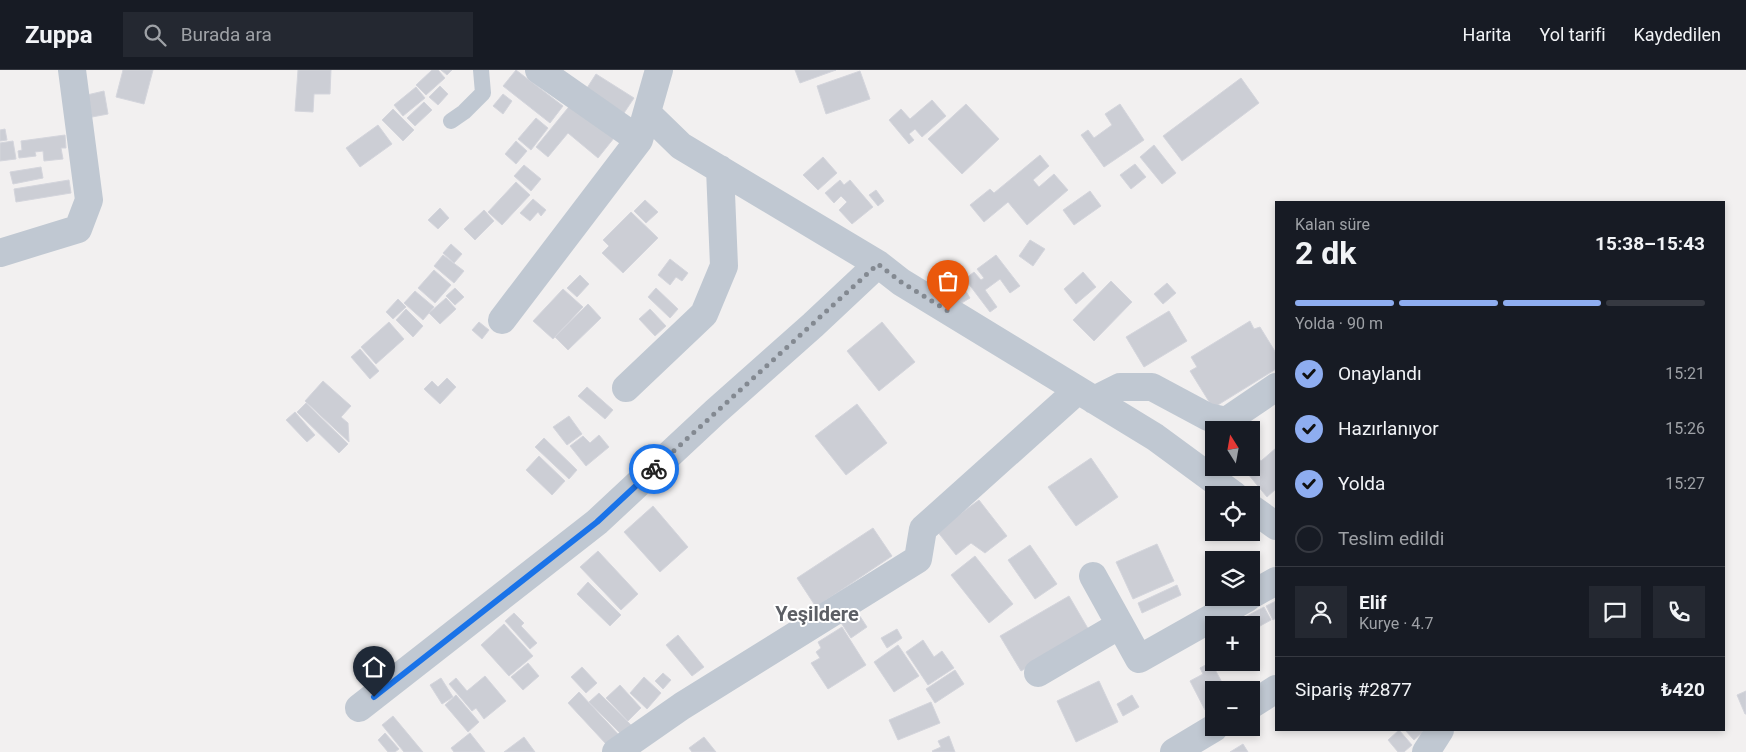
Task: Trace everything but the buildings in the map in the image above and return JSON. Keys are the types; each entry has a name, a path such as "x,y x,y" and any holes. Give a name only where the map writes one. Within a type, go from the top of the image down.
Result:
{"street":[{"path":"0,252 78,229 89,200 72,70"},
{"path":"539,70 640,140"},
{"path":"502,320 640,140 659,70"},
{"path":"646,113 681,146 878,264 901,282 1155,437 1222,486"},
{"path":"626,388 704,314 724,266 720,169"},
{"path":"359,708 597,522 878,264"},
{"path":"616,752 682,706 918,559 923,529 1086,395 1120,387 1152,387 1208,417 1226,421 1275,388"},
{"path":"1260,514 1275,525"},
{"path":"1093,576 1139,659 1233,606"},
{"path":"1260,590 1275,582"},
{"path":"1038,673 1120,625"},
{"path":"1260,699 1275,690"},
{"path":"1426,752 1439,731"},
{"path":"1174,752 1205,733"}],"lane":[{"path":"451,121 464,112 484,93 481,70"}],"way so far":[{"path":"654,469 878,264 901,282 948,311"}],"district":[{"name":"Yeşildere","path":"817,614"}],"route":[{"path":"374,697 597,522 654,469"}]}
